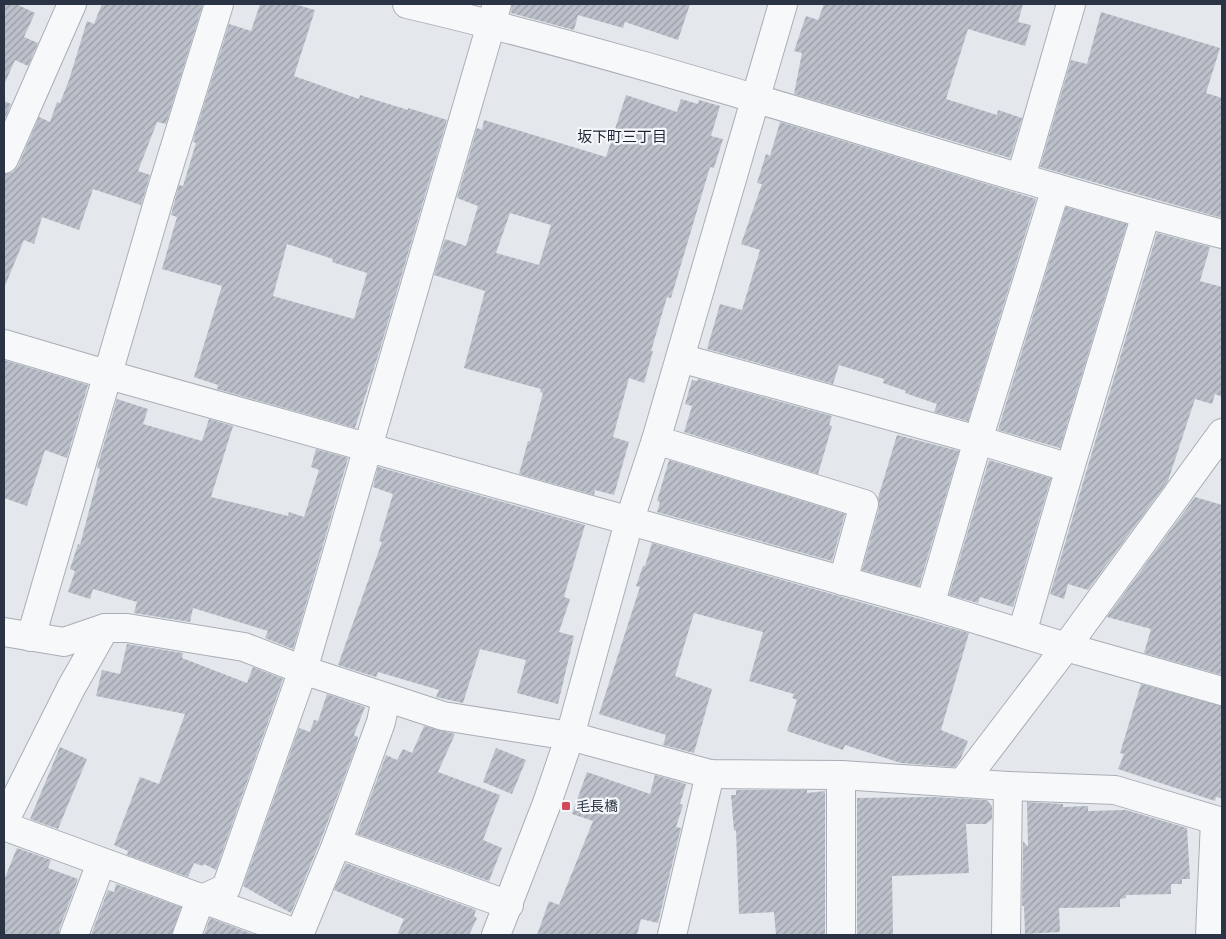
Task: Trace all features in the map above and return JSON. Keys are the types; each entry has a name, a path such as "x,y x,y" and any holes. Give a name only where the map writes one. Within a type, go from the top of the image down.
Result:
{"street":[{"path":"4,159 72,4"},
{"path":"31,636 218,4"},
{"path":"408,4 494,13 756,99 1056,188 1222,234"},
{"path":"496,935 547,803 570,736 629,522 656,440 783,4"},
{"path":"1021,177 1070,4"},
{"path":"187,935 200,900 226,888 303,670 494,13"},
{"path":"930,605 978,440 1056,188"},
{"path":"1022,633 1146,214"},
{"path":"4,344 629,522 930,605 1066,647 1222,691"},
{"path":"680,358 978,440 1070,468"},
{"path":"962,782 1066,647 1222,433"},
{"path":"656,440 864,504 843,581"},
{"path":"4,822 71,688 105,628"},
{"path":"4,632 64,642 105,628 128,628 244,647 303,670 443,716 570,736 710,774 841,775 1008,786 1115,790 1218,822 1210,935"},
{"path":"4,826 293,934 337,843 381,722 386,698"},
{"path":"672,935 710,774"},
{"path":"841,775 841,935"},
{"path":"1006,935 1008,786"},
{"path":"337,843 509,904"},
{"path":"74,935 101,863"}],"building":[{"path":"4,4 16,4 35,13 24,37 38,43 28,66 15,60 4,85"},
{"path":"102,4 203,4 166,124 157,122 138,171 150,175 141,205 93,189 79,230 42,217 34,244 24,240 4,288 4,174 13,172 18,166 39,117 50,122 57,102 60,103 69,80 87,21 94,24"},
{"path":"260,4 294,4 315,10 294,76 359,99 360,95 447,120 355,428 217,389 218,385 194,377 222,286 162,269 177,217 171,215 179,185 183,186 196,143 193,142 195,134 229,24 251,31","holes":["287,244 333,259 332,262 367,273 354,319 273,296"]},
{"path":"512,4 690,4 678,40 625,22 623,28 578,15 574,30 511,13"},
{"path":"824,4 1023,4 1018,22 1031,25 1025,46 968,29 946,99 997,115 998,110 1022,118 1010,158 794,94 802,53 794,51 806,16 818,20"},
{"path":"1101,12 1220,48 1206,93 1222,98 1222,218 1040,167 1071,60 1087,64"},
{"path":"626,95 677,112 681,99 698,104 699,100 720,106 711,136 723,139 714,168 710,167 671,298 667,297 651,351 653,351 644,383 629,378 613,437 629,442 614,495 595,490 594,495 519,474 543,393 540,392 541,389 464,368 485,291 434,275 445,239 466,246 478,206 457,198 477,128 482,130 484,120 606,157","holes":["510,213 551,225 539,265 496,253"]},
{"path":"4,101 11,104 4,121"},
{"path":"780,122 1036,199 968,421 934,412 937,404 883,383 884,379 839,365 833,384 707,349 720,304 742,310 760,250 741,244 762,184 757,183 766,154 770,156"},
{"path":"1066,207 1127,224 1060,448 998,430"},
{"path":"1157,233 1210,247 1200,281 1222,287 1222,397 1215,394 1212,404 1195,399 1168,481 1088,590 1068,584 1064,599 1050,594"},
{"path":"4,360 88,385 67,458 45,450 27,506 4,498"},
{"path":"698,379 832,416 829,425 832,426 818,474 684,432 692,406 685,404 692,380 697,381"},
{"path":"117,399 148,409 143,424 202,441 209,419 233,426 211,497 288,516 289,512 304,517 319,470 311,467 316,449 348,458 293,649 265,638 268,631 193,608 190,622 134,613 137,602 93,589 90,599 68,592 75,571 70,569 78,544 80,545 100,469 97,468"},
{"path":"897,435 959,451 919,586 862,570 879,508 878,498"},
{"path":"669,460 845,514 832,561 657,512 660,502 657,501"},
{"path":"989,460 1051,478 1013,607 980,597 978,603 949,595"},
{"path":"378,467 585,525 564,597 570,599 559,632 574,636 558,704 517,693 526,660 480,649 463,703 436,697 439,690 378,672 376,677 338,665 382,542 379,541 393,494 373,487"},
{"path":"1195,497 1222,505 1222,675 1144,653 1151,629 1107,617"},
{"path":"652,543 969,633 941,730 968,741 955,767 901,763 845,745 843,750 787,731 797,700 792,698 794,694 749,681 763,632 694,613 675,676 712,689 694,753 663,745 666,735 599,714 640,587 636,586"},
{"path":"127,644 183,653 182,658 247,683 253,667 283,679 216,870 204,864 203,866 194,863 188,877 127,855 128,851 114,845 140,777 159,784 185,714 96,696 102,670 120,674"},
{"path":"1141,684 1222,706 1222,798 1216,797 1215,801 1118,769 1124,754 1120,753"},
{"path":"327,694 365,707 354,735 358,737 357,743 291,913 243,886 299,728 310,732 314,720 318,721"},
{"path":"424,726 455,734 438,772 500,795 483,840 502,848 489,881 357,834 386,755 397,760 403,749 412,753"},
{"path":"60,747 87,759 58,829 30,819"},
{"path":"496,748 526,760 512,794 483,782"},
{"path":"587,772 650,794 655,775 686,784 680,804 683,805 676,827 681,828 658,923 641,919 637,935 537,935 549,901 559,905 593,821 572,814"},
{"path":"736,790 807,790 807,793 825,791 825,935 776,935 774,912 739,914 736,830 734,831 731,795 736,795"},
{"path":"933,797 987,800 992,806 992,819 986,824 966,824 969,873 892,876 893,935 857,935 857,798"},
{"path":"1027,802 1063,804 1063,807 1088,806 1088,811 1126,810 1187,828 1190,879 1182,879 1182,884 1171,884 1171,894 1126,895 1126,898 1120,899 1120,907 1059,908 1060,932 1025,934 1024,906 1022,906 1023,841 1028,847"},
{"path":"17,848 51,860 48,868 78,879 59,930 59,935 4,935 4,880"},
{"path":"346,863 476,910 474,916 477,918 469,935 397,935 404,919 334,890"},
{"path":"116,884 181,907 172,935 91,935 108,890 114,892"},
{"path":"210,918 255,935 204,935"}],"place":[{"name":"毛長橋","path":"566,806"}],"district":[{"name":"坂下町三丁目","path":"622,136"}]}
